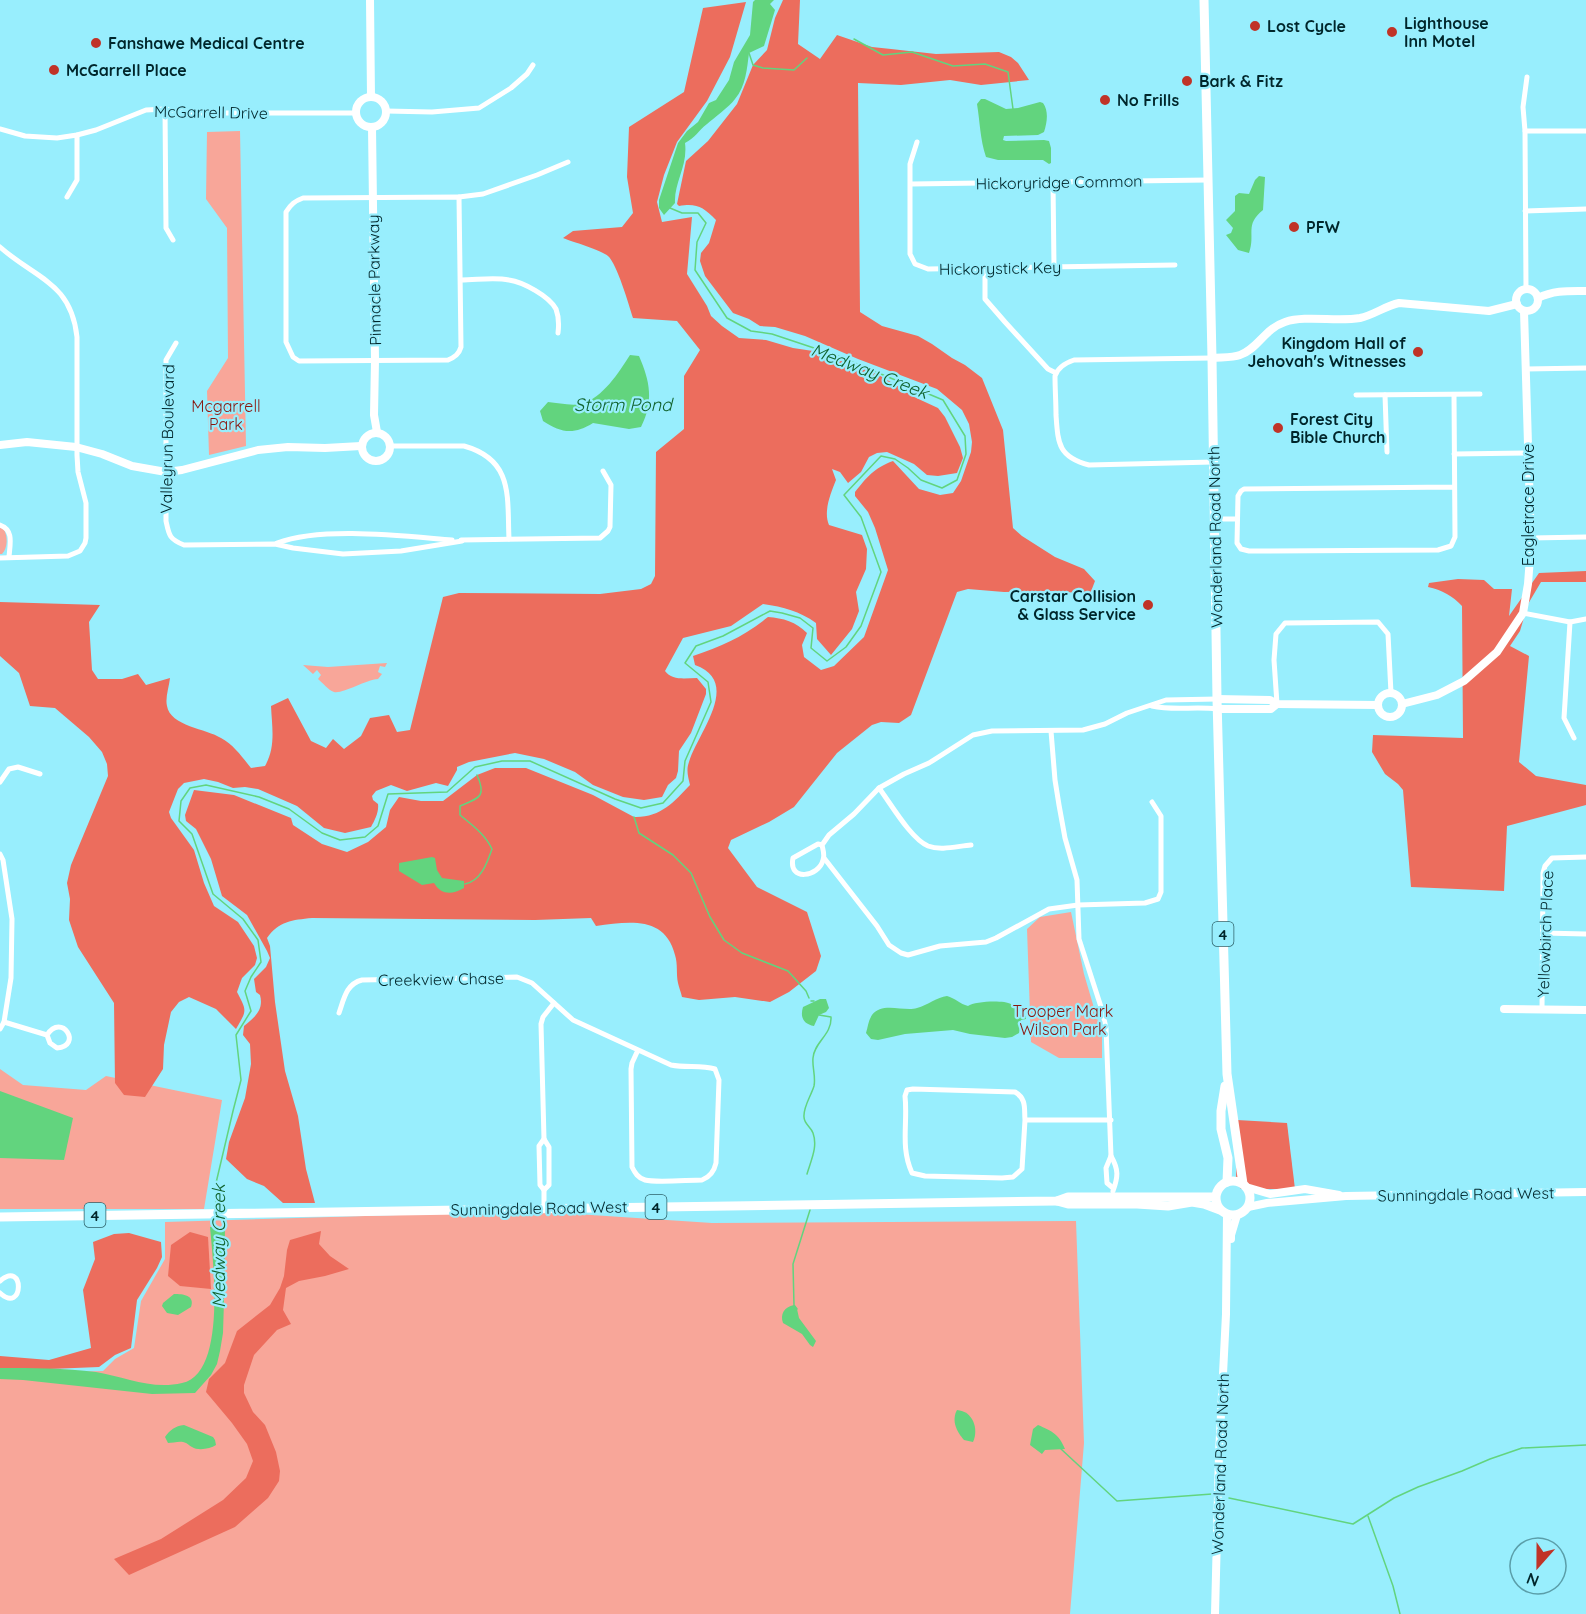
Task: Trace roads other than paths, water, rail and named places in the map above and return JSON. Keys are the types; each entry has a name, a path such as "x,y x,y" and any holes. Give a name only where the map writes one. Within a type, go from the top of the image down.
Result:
{"main road":[{"name":"Wonderland Road North","path":"1204,0 1217,704 1227,1074 1244,1186"},
{"name":"Wonderland Road North","path":"1227,1074 1221,1111 1221,1128 1228,1158 1227,1182"},
{"path":"1244,1186 1233,1181 1227,1182 1219,1188 1215,1197 1217,1206 1228,1214 1244,1212 1248,1208"},
{"name":"4","path":"1244,1186 1250,1194 1248,1208"},
{"name":"4","path":"1113,1193 1215,1197"},
{"name":"Sunningdale Road West","path":"1057,1201 1068,1197 1113,1193"},
{"name":"Sunningdale Road West","path":"0,1217 1057,1201 1068,1204 1167,1206 1192,1202 1228,1214"}],"street":[{"path":"370,0 371,97"},
{"path":"386,111 443,112 479,108 511,88 527,74 533,65"},
{"path":"1526,289 1523,107 1527,77"},
{"path":"371,97 382,101 386,111 382,123 372,127 362,124 356,113 360,101 371,97"},
{"path":"165,109 166,228 173,240"},
{"name":"McGarrell Drive","path":"0,129 26,136 57,138 96,130 146,111 165,109 195,114 356,113"},
{"name":"Pinnacle Parkway","path":"372,127 374,415 377,432"},
{"path":"1525,131 1586,131"},
{"path":"67,196 77,180 77,135"},
{"name":"Hickorystick Key","path":"917,142 910,160 910,254 915,264 928,269 1175,265"},
{"path":"459,197 461,347 454,358 448,360 299,361 293,357 286,342 286,212 296,200 303,198 459,197 483,194 568,162"},
{"name":"Hickoryridge Common","path":"911,184 1208,180"},
{"path":"1053,182 1054,267"},
{"path":"1525,211 1586,209"},
{"path":"0,247 13,259 54,286 65,298 72,312 77,337 76,447 78,472 86,503 86,538 76,554 0,558"},
{"path":"985,268 985,299 1048,369 1056,372"},
{"path":"461,280 508,280 529,288 547,298 556,309 559,320 558,333"},
{"path":"1213,462 1089,465 1078,462 1066,454 1058,441 1056,372 1065,363 1074,360 1212,358 1241,355 1252,348 1269,330 1292,320 1358,318 1399,303 1489,310 1520,308 1528,311 1536,307 1538,298 1534,291 1526,289 1518,293 1516,297 1520,308"},
{"path":"1538,298 1548,293 1586,291"},
{"name":"Eagletrace Drive","path":"1402,705 1437,695 1464,681 1497,652 1522,613 1528,584 1531,538 1526,369 1520,308"},
{"name":"Valleyrun Boulevard","path":"176,343 166,360 166,521 169,536 175,541 184,544 275,544 343,554 401,551 462,540"},
{"path":"1526,369 1586,368"},
{"path":"1454,394 1455,537 1451,546 1443,549 1249,551 1241,549 1237,543 1238,496 1244,489 1454,487"},
{"path":"1356,395 1480,394"},
{"path":"1385,395 1387,452"},
{"path":"377,432 385,435 390,446 388,455 376,461 367,458 361,446 364,437 377,432"},
{"path":"0,445 27,442 76,447 132,466 166,472 258,450 288,447 361,446"},
{"path":"390,446 464,446 473,448 489,458 502,474 506,486 509,539"},
{"path":"1454,454 1528,453"},
{"name":"Valleyrun Boulevard","path":"275,544 287,539 311,536 359,534 462,540 600,538 609,527 611,485 603,471"},
{"path":"1214,519 1237,519"},
{"path":"0,525 10,532 9,557"},
{"path":"1531,538 1586,537"},
{"path":"1522,613 1570,622 1586,619"},
{"path":"1277,704 1274,660 1276,634 1285,623 1378,622 1388,634 1391,693"},
{"path":"1570,622 1564,718 1574,738"},
{"path":"1391,693 1399,697 1402,705 1397,715 1390,717 1380,712 1378,705 1384,695 1391,693"},
{"path":"1152,802 1161,816 1161,892 1158,899 1145,903 1078,905 1049,909 986,942 940,945 908,955 900,953 890,945 824,858 822,845 829,835 854,814 879,788 929,763 973,735 992,731 1083,730 1105,724 1127,713 1166,700 1217,704 1270,699 1277,704 1378,705"},
{"path":"1150,706 1165,709 1207,708 1217,704"},
{"path":"1051,731 1057,796 1065,838 1077,880 1079,939 1106,1028 1112,1156 1116,1166 1116,1183 1113,1193"},
{"path":"0,782 9,769 18,767 40,774"},
{"path":"879,788 915,838 929,846 941,848 971,844"},
{"path":"822,845 818,844 803,851 794,858 792,864 795,870 804,875 810,874 821,865 824,858"},
{"path":"0,854 3,860 12,919 11,978 4,1022 0,1029"},
{"name":"Yellowbirch Place","path":"1542,1010 1543,873 1545,866 1552,858 1586,856"},
{"path":"1543,933 1586,934"},
{"name":"Creekview Chase","path":"339,1013 349,987 362,980 517,977 532,983 573,1020 672,1065 715,1069 719,1080 716,1163 715,1169 707,1178 702,1180 647,1180 637,1176 634,1172 632,1167 631,1070 638,1050"},
{"path":"544,1190 549,1185 549,1147 544,1139 541,1024 543,1017 554,1003"},
{"path":"1504,1010 1586,1010"},
{"path":"4,1022 47,1035"},
{"path":"56,1027 63,1027 70,1037 68,1044 57,1048 50,1043 47,1035 56,1027"},
{"path":"907,1090 1016,1092 1024,1100 1025,1120 1022,1169 1013,1177 925,1176 912,1173 908,1165 905,1149 907,1090"},
{"path":"1025,1120 1111,1120"},
{"path":"544,1139 539,1146 540,1185 544,1190 544,1208"},
{"path":"1112,1156 1106,1168 1107,1183 1113,1193"},
{"name":"Sunningdale Road West","path":"1244,1186 1270,1194 1305,1189 1346,1196"},
{"name":"Sunningdale Road West","path":"1248,1208 1267,1203 1346,1196 1586,1192"},
{"name":"Wonderland Road North","path":"1215,1614 1228,1214"},
{"path":"0,1281 12,1276 18,1281 19,1288 16,1295 10,1297 0,1293"}],"water":[{"path":"755,0 774,0 770,4 775,10 764,46 749,53 744,83 735,99 685,143 685,159 675,203 664,215 659,208 659,200 678,143 698,122 709,103 716,100 729,80 734,62 750,35"},
{"path":"981,99 1006,109 1043,103 1047,113 1044,132 1038,135 1004,136 1003,140 1049,141 1051,163 1043,160 998,160 986,157 977,104"},
{"path":"1259,176 1265,177 1263,210 1257,215 1252,225 1249,253 1238,250 1226,235 1231,233 1233,228 1226,220 1235,211 1235,196 1239,193 1249,194"},
{"name":"Storm Pond","path":"630,355 639,356 648,383 648,409 641,427 629,429 593,423 574,431 568,431 543,421 540,411 548,402 577,405 596,396 610,384"},
{"path":"435,858 437,870 442,878 464,881 464,888 451,893 443,892 434,883 422,885 399,871 399,863"},
{"path":"947,996 968,1006 983,1002 1007,1003 1016,1007 1020,1015 1026,1016 1026,1019 1021,1020 1019,1033 1005,1038 953,1030 905,1034 878,1040 871,1039 866,1033 871,1017 876,1011 887,1008 917,1008"},
{"path":"820,999 826,999 829,1008 819,1015 814,1026 807,1024 803,1020 803,1007"},
{"path":"0,1091 73,1118 64,1160 0,1158"},
{"path":"210,1227 225,1227 223,1333 217,1364 211,1375 195,1393 152,1394 0,1379 0,1368 48,1368 96,1372 160,1385 182,1383 196,1375 206,1360 214,1314"},
{"path":"174,1294 190,1298 191,1307 178,1315 167,1313 162,1306 163,1303"},
{"path":"794,1305 799,1318 816,1341 813,1347 802,1334 783,1323 784,1311"},
{"path":"957,1410 971,1417 975,1426 973,1442 964,1440 957,1430 955,1414"},
{"path":"184,1425 213,1437 216,1445 201,1449 183,1442 168,1443 165,1437 169,1432 175,1427"},
{"path":"1038,1425 1054,1434 1065,1449 1045,1450 1042,1454 1030,1445 1033,1429"}],"waterway":[{"path":"854,39 883,55 912,52 953,66 985,64 1008,72 1013,109"},
{"path":"749,53 753,65 763,68 794,70 807,58"},
{"name":"Medway Creek","path":"216,1211 216,1183 241,1080 236,1035 251,1011 245,991 261,962 258,940 243,919 213,894 192,834 179,821 181,801 190,788 206,785 259,797 289,809 322,833 340,840 365,837 378,826 388,794 447,792 475,767 502,761 530,761 615,799 641,808 663,803 683,781 685,761 711,702 708,682 685,663 696,646 723,636 770,611 800,618 813,628 811,648 827,661 846,647 861,626 881,572 861,517 844,495 881,456 895,459 921,480 942,488 957,480 966,454 965,436 943,400 838,356 772,334 751,331 727,318 695,270 697,242 706,223 698,213 682,213 670,208"},
{"path":"465,884 479,875 492,849 482,834 460,815 460,806 476,798 481,792 477,775"},
{"path":"634,817 639,833 673,855 691,873 710,917 724,940 742,953 788,971 806,991 809,998"},
{"path":"807,1174 815,1143 813,1133 805,1122 804,1113 814,1086 814,1052 831,1023 831,1017 819,1015"},
{"path":"797,1309 794,1305 793,1264 810,1210"},
{"path":"1229,1498 1353,1524 1394,1498 1418,1487 1522,1448 1586,1445"},
{"path":"1061,1449 1117,1501 1212,1494"},
{"path":"1368,1516 1393,1586 1400,1614"}],"place":[{"name":"Lost Cycle","path":"1255,26"},
{"name":"Lighthouse Inn Motel","path":"1392,32"},
{"name":"Fanshawe Medical Centre","path":"96,43"},
{"name":"McGarrell Place","path":"54,70"},
{"name":"Bark & Fitz","path":"1187,81"},
{"name":"No Frills","path":"1105,100"},
{"name":"PFW","path":"1294,227"},
{"name":"Kingdom Hall of Jehovah's Witnesses","path":"1418,352"},
{"name":"Forest City Bible Church","path":"1278,428"},
{"name":"Carstar Collision & Glass Service","path":"1148,605"}],"park label":[{"name":"Mcgarrell Park","path":"226,415"},
{"name":"Trooper Mark Wilson Park","path":"1063,1020"}]}
